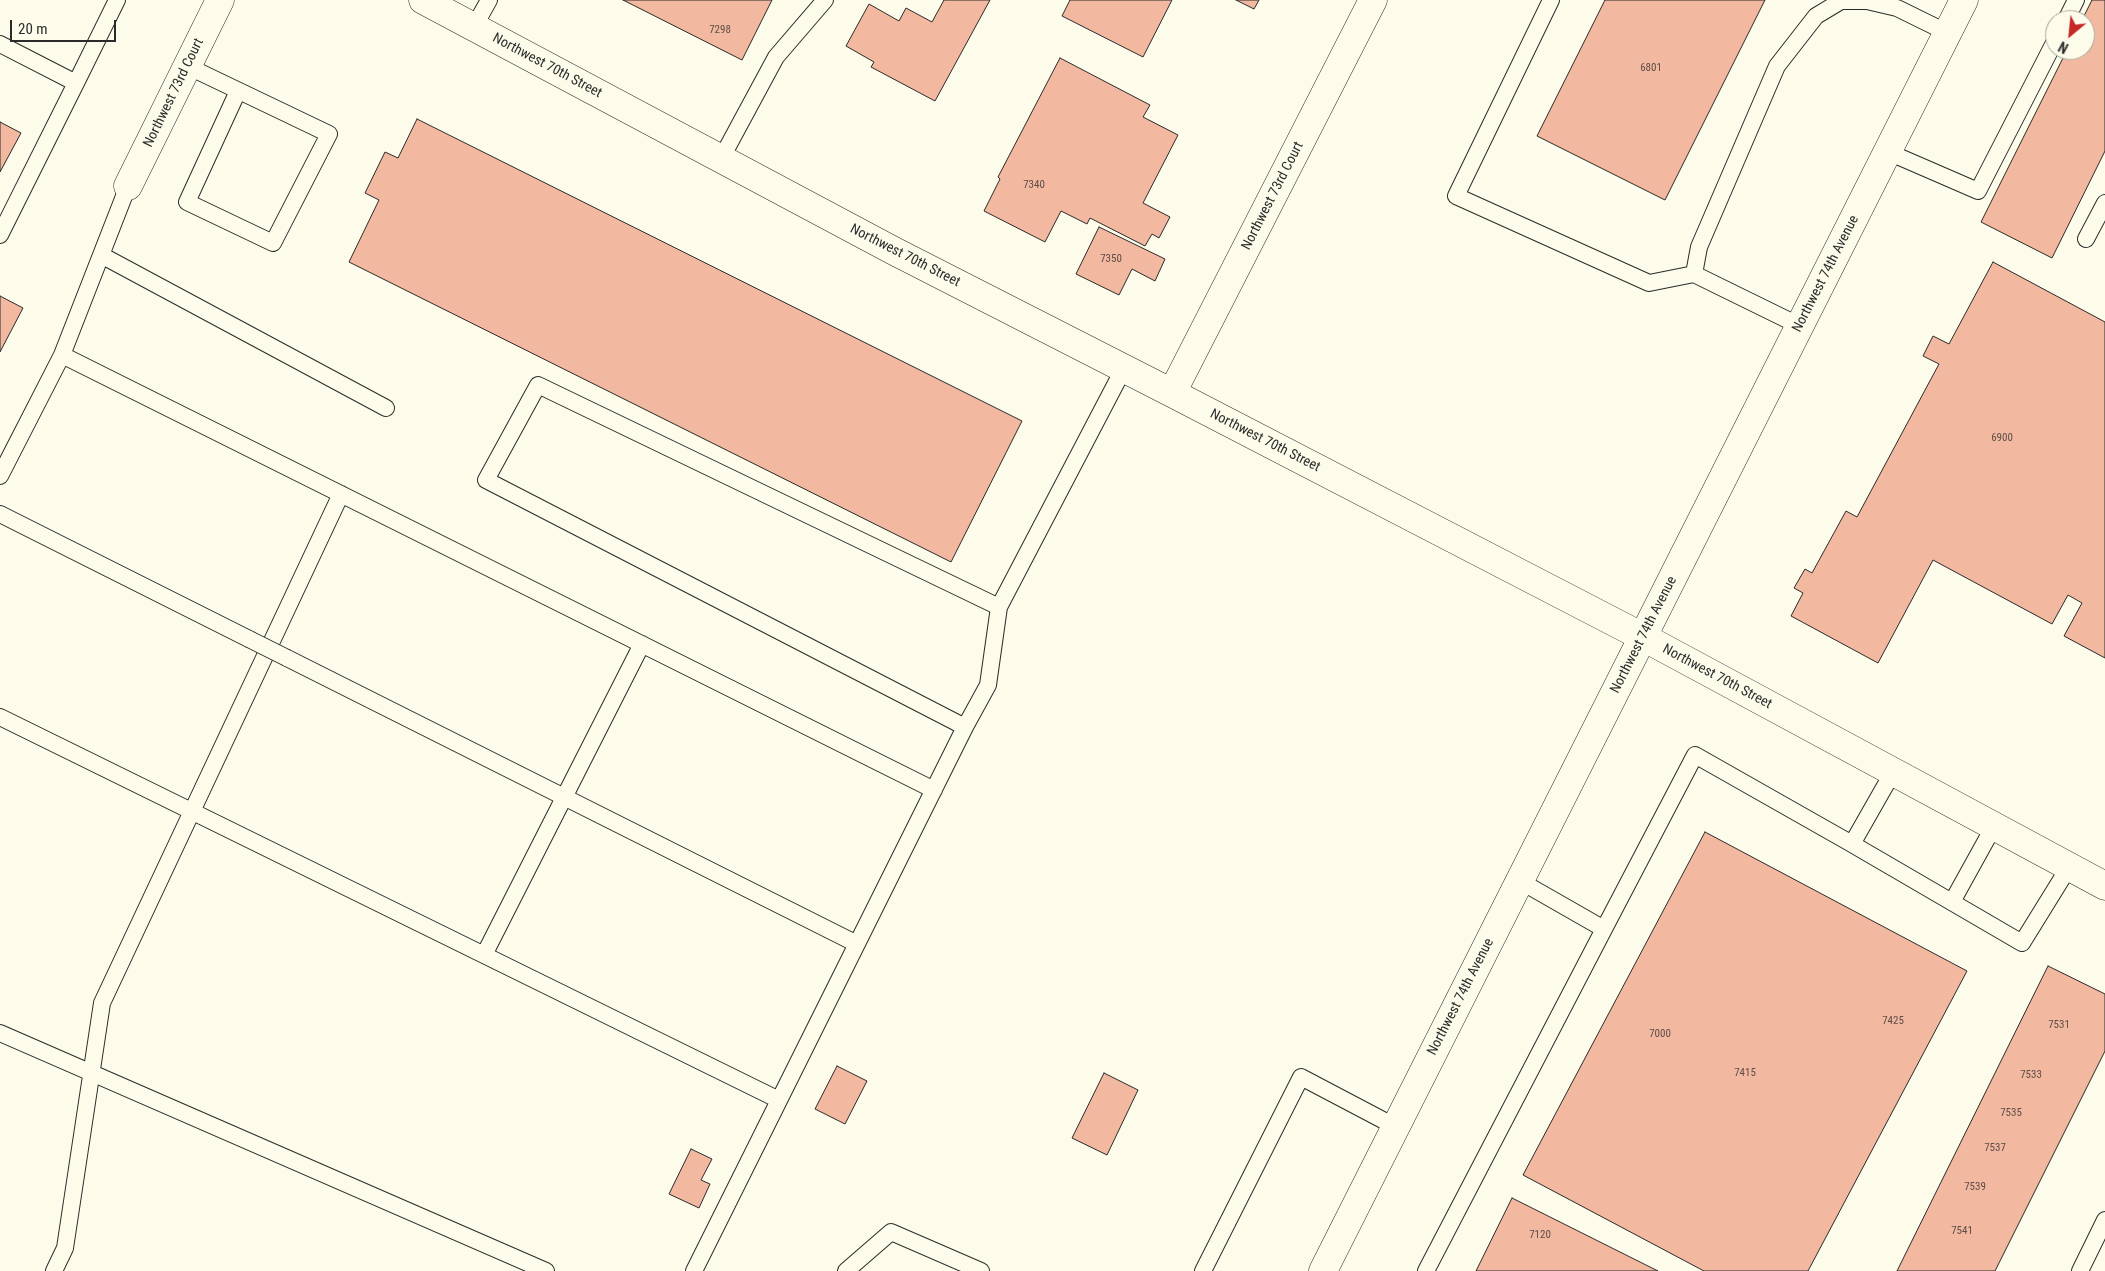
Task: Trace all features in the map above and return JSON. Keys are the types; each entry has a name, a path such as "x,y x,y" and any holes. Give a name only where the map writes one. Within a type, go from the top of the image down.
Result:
{"street":[{"name":"Northwest 73rd Court","path":"128,186 220,0"},
{"name":"Northwest 70th Street","path":"423,0 894,251 1643,637 2105,886"},
{"name":"Northwest 73rd Court","path":"1172,393 1373,0"},
{"name":"Northwest 74th Avenue","path":"1323,1271 1964,0"}],"lane":[{"path":"0,235 117,0"},
{"path":"474,28 489,0"},
{"path":"721,159 776,57 825,0"},
{"path":"1551,0 1456,196 1649,283 1694,274 1800,326"},
{"path":"1694,274 1699,247 1777,66 1816,16 1840,1 1867,1 1897,8 1948,33"},
{"path":"0,44 76,83"},
{"path":"1888,152 1978,191 2045,60"},
{"path":"187,66 329,134 273,244 187,202 238,91"},
{"path":"0,476 62,355 128,186"},
{"path":"2086,239 2105,203"},
{"path":"101,256 386,408"},
{"path":"62,355 934,790"},
{"path":"694,1271 988,685 1000,607 1124,368"},
{"path":"965,728 486,480 538,385 1000,607"},
{"path":"54,1271 65,1248 102,1003 341,494"},
{"path":"0,514 857,944"},
{"path":"484,955 642,644"},
{"path":"0,717 779,1100"},
{"path":"1426,1271 1695,755 2022,942 2069,867"},
{"path":"1852,844 1893,772"},
{"path":"1952,902 1994,826"},
{"path":"1520,881 1604,929"},
{"path":"0,1033 546,1271"},
{"path":"1203,1271 1301,1077 1396,1127"},
{"path":"2080,1271 2105,1220"},
{"path":"846,1271 891,1232 981,1271"}],"building":[{"path":"623,0 772,0 742,60"},
{"path":"944,0 990,0 935,101 871,67 874,62 846,46 869,4 899,21 906,8 932,22"},
{"path":"1070,0 1172,0 1143,57 1062,16"},
{"path":"1236,0 1259,0 1254,9"},
{"path":"1605,0 1765,0 1665,200 1537,136"},
{"path":"2092,0 2105,0 2105,151 2052,258 1981,222 2062,60 2095,60 2095,10 2087,10"},
{"path":"1060,58 1150,105 1143,117 1178,135 1143,203 1170,217 1159,238 1152,234 1145,246 1090,218 1087,224 1061,211 1045,242 984,211 1000,179 998,177"},
{"path":"417,119 1022,421 951,562 349,262 379,200 365,193 385,152 398,158"},
{"path":"0,122 21,133 0,172"},
{"path":"1099,227 1165,259 1155,281 1132,269 1119,295 1076,274"},
{"path":"1993,262 2105,322 2105,658 2064,636 2082,603 2068,595 2052,624 1933,560 1878,663 1791,616 1803,593 1794,588 1805,569 1812,573 1846,511 1857,517 1939,364 1923,356 1933,336 1949,344"},
{"path":"0,296 23,308 0,352"},
{"path":"1705,832 1967,971 1808,1271 1704,1271 1523,1175"},
{"path":"2048,966 2105,994 2105,1051 1995,1271 1897,1271"},
{"path":"837,1066 867,1081 845,1124 815,1109"},
{"path":"1104,1073 1138,1090 1107,1155 1072,1138"},
{"path":"691,1149 712,1159 701,1180 710,1184 699,1208 669,1194"},
{"path":"1512,1198 1658,1271 1476,1271"}]}
